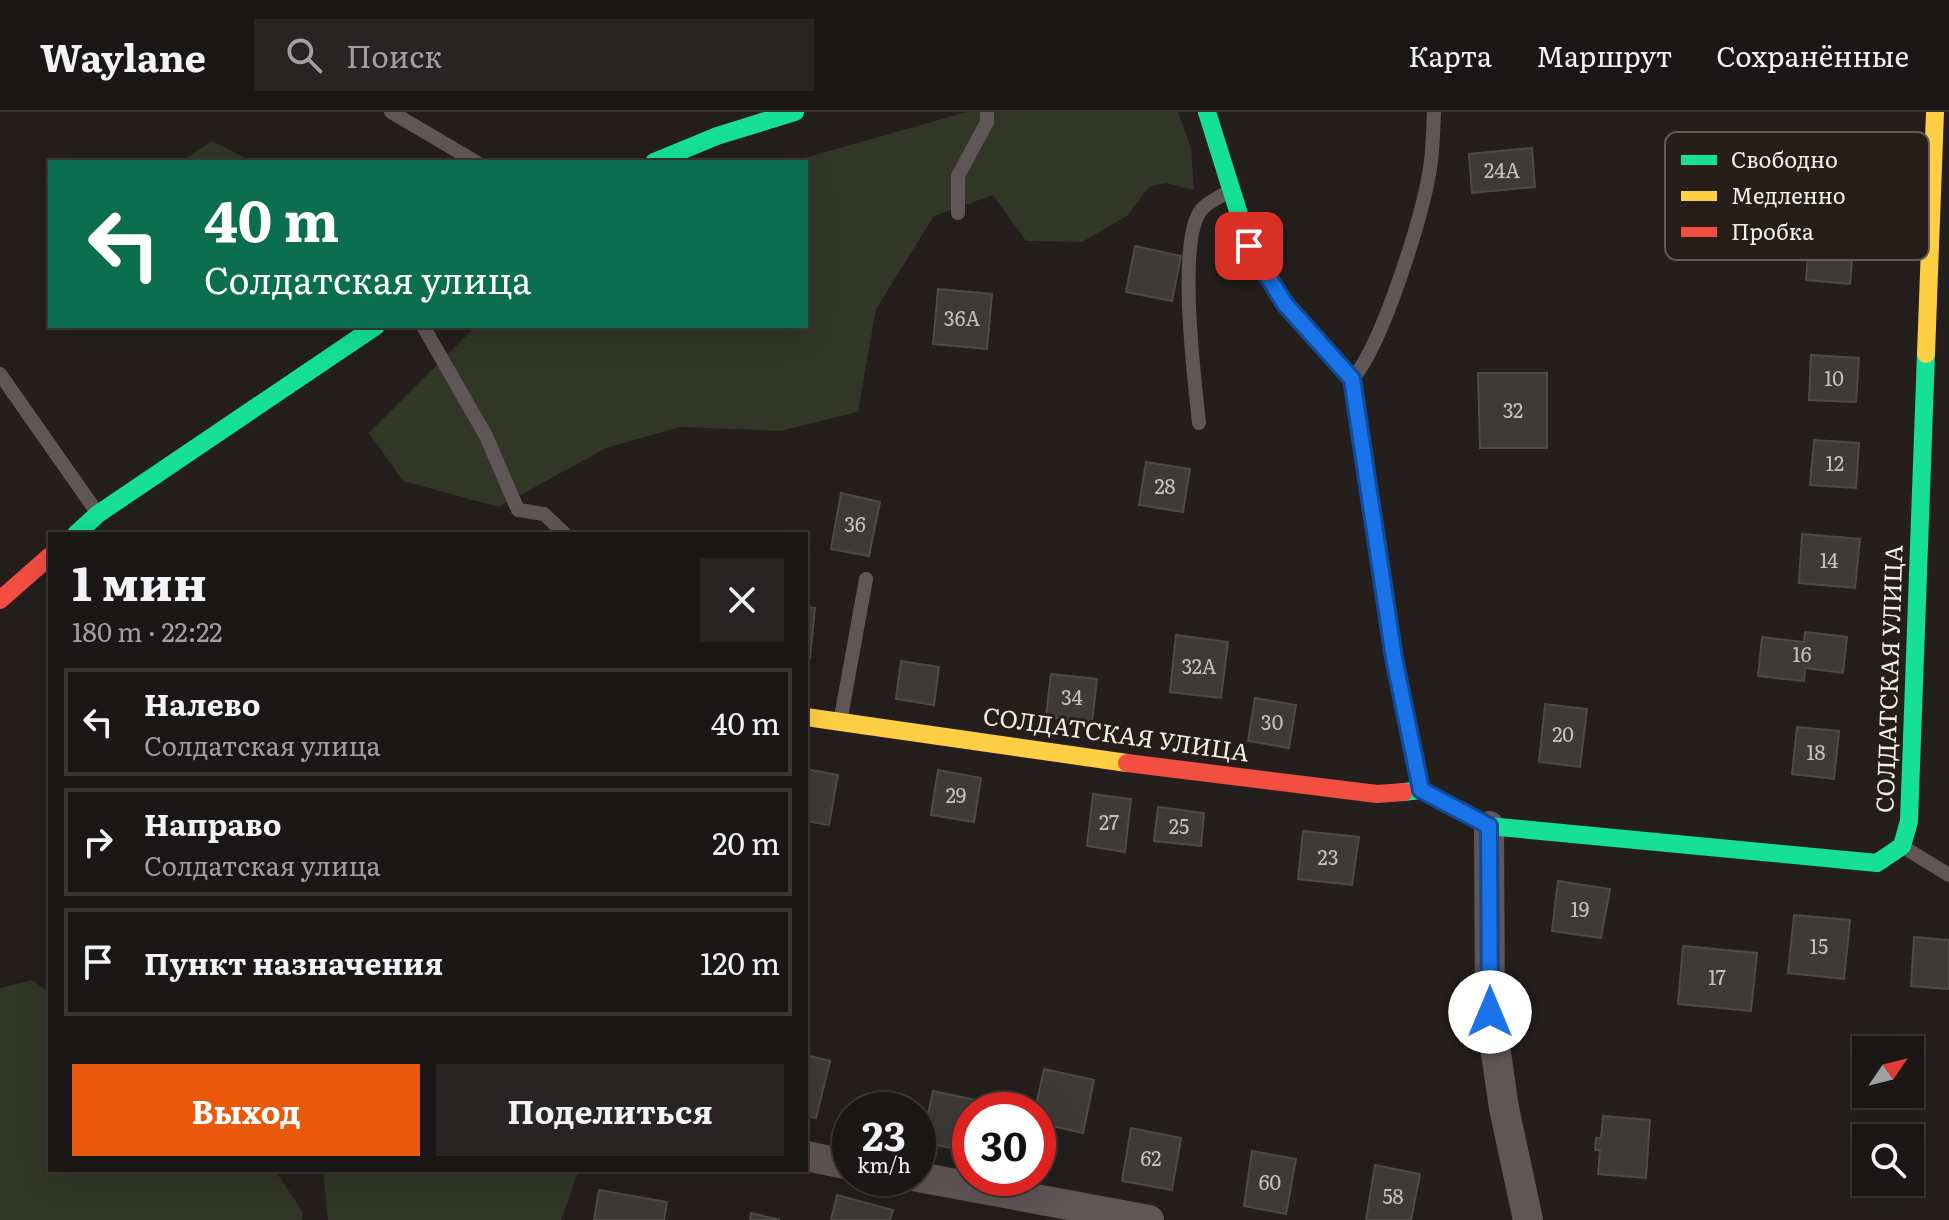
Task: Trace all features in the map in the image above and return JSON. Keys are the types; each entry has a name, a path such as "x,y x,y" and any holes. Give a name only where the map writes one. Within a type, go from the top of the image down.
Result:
{"street":[{"path":"658,160 715,130 795,112"},
{"path":"1207,112 1249,246 1285,304 1352,379 1394,658 1421,790"},
{"name":"СОЛДАТСКАЯ УЛИЦА","path":"808,717 1125,763 1377,794 1421,790 1489,826 1877,863 1902,846 1909,821 1935,112"},
{"path":"78,532 98,514 373,328"},
{"path":"0,600 48,558"},
{"path":"1489,826 1490,1012 1504,1108 1528,1220"},
{"path":"808,1156 832,1161"},
{"path":"936,1180 1149,1220"}],"lane":[{"path":"391,112 473,160"},
{"path":"958,213 958,176 987,122 987,112"},
{"path":"1352,379 1364,364 1396,288 1429,174 1434,112"},
{"path":"1199,423 1189,335 1193,238 1202,209 1232,190"},
{"path":"424,328 486,436 518,510 544,514 563,532"},
{"path":"0,374 98,514"},
{"path":"841,722 866,579"},
{"path":"1902,846 1949,875"}],"green space":[{"path":"967,112 1178,112 1191,148 1194,190 1166,183 1149,187 1127,216 1082,242 1026,241 993,195 934,216 876,309 858,412 780,431 680,427 606,448 499,507 403,481 369,433 474,328 808,328 808,160 797,160"},
{"path":"212,141 249,160 183,160"},
{"path":"32,980 48,992 48,1172 276,1172 302,1211 302,1220 0,1220 0,988"},
{"path":"323,1172 578,1172 561,1220 328,1220"}],"building":[{"path":"1532,148 1535,187 1472,193 1469,154"},
{"path":"1135,246 1181,256 1172,301 1126,292"},
{"path":"1808,260 1852,260 1850,284 1806,280"},
{"path":"938,289 992,294 987,349 933,344"},
{"path":"1811,355 1859,358 1856,402 1809,400"},
{"path":"1478,373 1547,373 1547,448 1480,448"},
{"path":"1814,440 1859,443 1856,488 1810,485"},
{"path":"1146,462 1190,469 1183,512 1139,505"},
{"path":"841,493 880,502 869,556 831,549"},
{"path":"1802,534 1860,539 1855,588 1799,583"},
{"path":"808,607 815,608 808,658"},
{"path":"1805,632 1847,637 1843,673 1805,668 1804,681 1758,676 1762,637 1804,642"},
{"path":"1176,635 1228,642 1221,698 1170,692"},
{"path":"901,661 939,667 934,705 896,699"},
{"path":"1051,674 1097,679 1092,723 1046,717"},
{"path":"1255,698 1296,705 1289,748 1248,741"},
{"path":"1545,704 1587,709 1580,767 1539,762"},
{"path":"1797,727 1839,731 1834,779 1792,774"},
{"path":"808,769 838,775 829,825 808,821"},
{"path":"938,770 981,778 974,822 931,815"},
{"path":"1093,794 1131,799 1125,852 1087,846"},
{"path":"1158,807 1204,813 1201,846 1154,841"},
{"path":"1303,831 1359,837 1352,885 1298,879"},
{"path":"1558,881 1610,889 1601,938 1552,931"},
{"path":"1794,915 1850,920 1844,979 1788,973"},
{"path":"1914,937 1949,940 1949,989 1911,986"},
{"path":"1683,946 1757,953 1751,1011 1678,1004"},
{"path":"808,1056 830,1061 816,1118 808,1116"},
{"path":"1044,1069 1094,1080 1083,1133 1056,1127 1056,1092 1039,1092"},
{"path":"933,1091 952,1095 952,1148 936,1145 936,1092"},
{"path":"1603,1116 1650,1120 1646,1178 1598,1174 1600,1150 1595,1150 1596,1138 1601,1138"},
{"path":"1131,1128 1181,1138 1172,1190 1122,1181"},
{"path":"1252,1151 1296,1159 1286,1214 1244,1206"},
{"path":"1375,1165 1420,1174 1411,1220 1366,1220"},
{"path":"599,1190 667,1202 664,1220 594,1220"},
{"path":"837,1196 893,1210 890,1220 831,1220"},
{"path":"751,1213 780,1220 750,1220"}],"traffic: fast":[{"path":"659,160 717,136 795,112"},
{"path":"1207,112 1249,246 1285,304 1352,379 1394,658 1421,790"},
{"path":"78,532 98,514 373,328"},
{"path":"1404,792 1421,790 1489,826 1877,863 1902,846 1909,821 1926,354"}],"traffic: slow":[{"path":"1926,354 1935,112"},
{"path":"808,717 1127,763"}],"traffic: jam":[{"path":"0,600 48,558"},
{"path":"1127,763 1377,794 1404,792"}],"route":[{"path":"1249,246 1285,304 1352,379 1394,658 1421,790 1489,826 1490,1012"}]}
